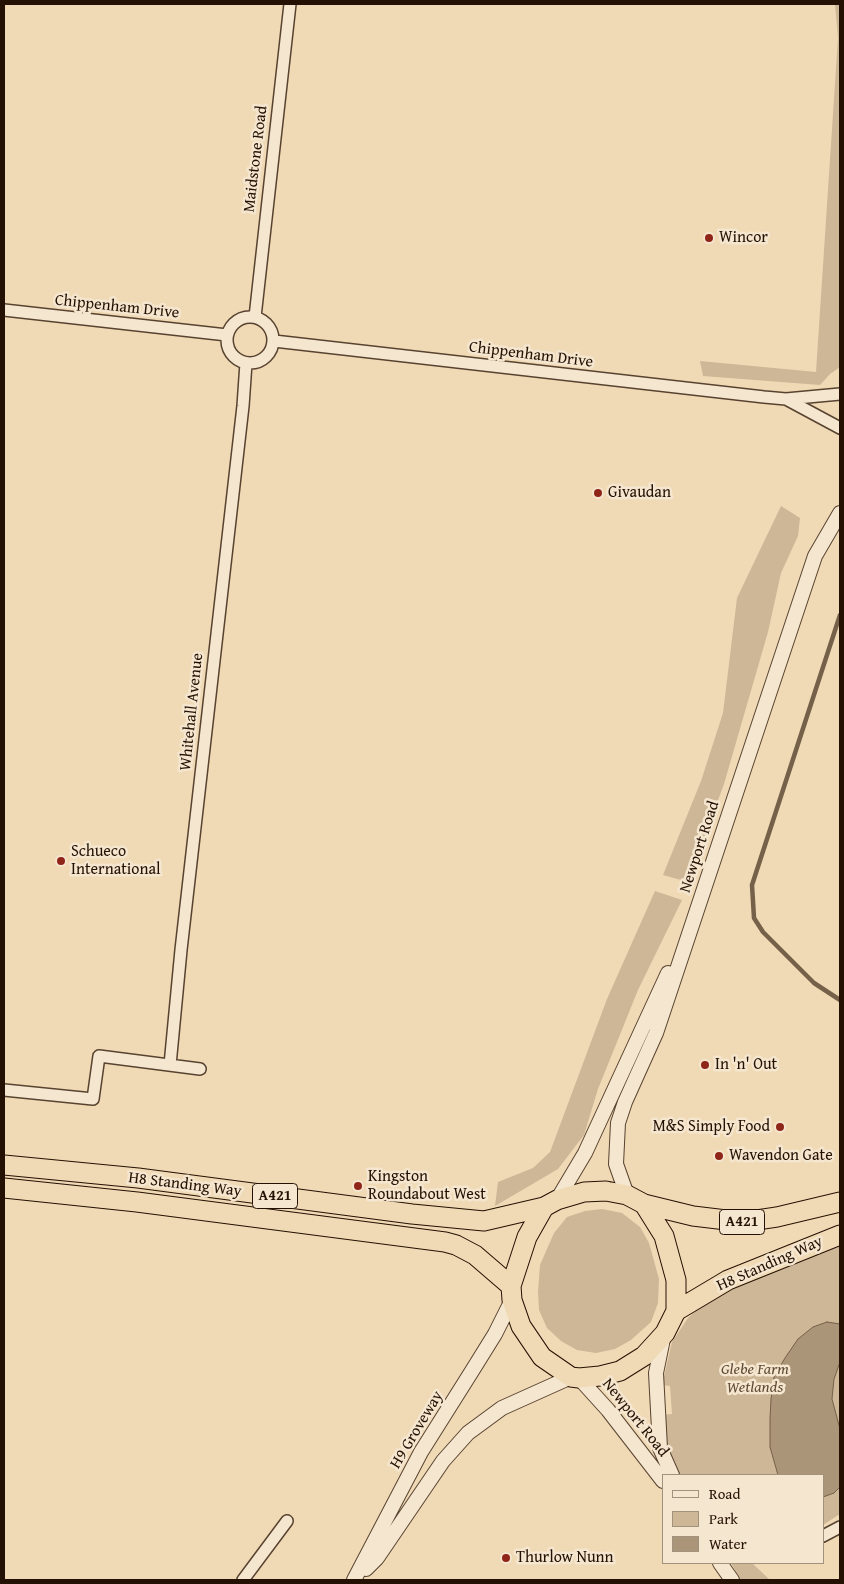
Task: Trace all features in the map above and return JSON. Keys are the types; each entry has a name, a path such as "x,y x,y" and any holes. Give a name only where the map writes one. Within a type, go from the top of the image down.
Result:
{"highway":[{"name":"H8 Standing Way","path":"4,1165 138,1178 412,1214 484,1221 551,1204"},
{"name":"H8 Standing Way","path":"4,1188 138,1202 445,1242 456,1245 475,1255 512,1293"},
{"path":"606,1191 627,1195 644,1204 664,1236 676,1280 676,1311 665,1333 644,1356 620,1371 600,1376 574,1378 542,1357 521,1326 512,1293 527,1237 551,1204 584,1192 606,1191"},
{"name":"H8 Standing Way","path":"644,1204 693,1216 743,1222 777,1218 840,1202"},
{"name":"H8 Standing Way","path":"676,1311 728,1280 840,1235"}],"street":[{"name":"Maidstone Road","path":"255,318 290,4"},
{"name":"Chippenham Drive","path":"4,310 227,336"},
{"path":"248,317 261,320 270,329 274,341 270,354 253,364 240,361 231,353 228,348 227,336 235,323 248,317"},
{"name":"Chippenham Drive","path":"274,341 691,390 786,399 840,394"},
{"name":"Whitehall Avenue","path":"170,1065 181,950 243,406 246,363"},
{"name":"Chippenham Drive","path":"786,399 840,428"},
{"name":"Newport Road","path":"627,1195 616,1164 618,1124 625,1102 656,1033 816,556 840,514"},
{"path":"551,1204 593,1136 641,1034 702,896"},
{"path":"4,1090 92,1099 99,1056 200,1069"},
{"name":"H9 Groveway","path":"355,1580 421,1452 446,1415 495,1334 512,1293"},
{"name":"Newport Road","path":"665,1333 656,1373 660,1448 672,1474"},
{"name":"Newport Road","path":"574,1378 608,1410 662,1480"},
{"name":"H9 Groveway","path":"355,1580 377,1558 443,1461 468,1433 502,1408 574,1378"},
{"path":"243,1580 288,1521"},
{"path":"824,1535 840,1527"},
{"path":"721,1564 732,1580"}],"green space":[{"path":"835,4 840,4 840,367 820,385 703,376 700,361 816,372 838,38"},
{"path":"781,506 800,518 798,536 781,573 768,632 724,784 688,882 663,875 701,781 723,713 737,598"},
{"path":"655,891 682,900 638,990 598,1089 584,1135 558,1169 495,1206 498,1182 533,1168 550,1152 607,999"},
{"path":"602,1209 622,1213 640,1227 649,1243 659,1279 658,1303 651,1322 631,1340 615,1349 596,1353 577,1350 561,1341 547,1328 539,1310 538,1292 540,1265 554,1233 567,1217 585,1211"},
{"name":"Glebe Farm Wetlands","path":"840,1243 840,1514 824,1524 824,1474 678,1474 664,1445 661,1415 672,1414 670,1386 662,1385 672,1342 688,1318 709,1298"},
{"path":"732,1564 753,1564 770,1580 741,1580"}],"water":[{"path":"827,1322 840,1324 840,1362 834,1379 832,1399 840,1429 840,1487 834,1493 824,1497 824,1474 778,1474 770,1447 771,1399 774,1377 798,1339 813,1327"}],"waterway":[{"path":"840,615 752,885 754,918 763,932 814,983 840,1000"}],"place":[{"name":"Wincor","path":"709,238"},
{"name":"Givaudan","path":"598,493"},
{"name":"Schueco International","path":"61,861"},
{"name":"In 'n' Out","path":"705,1065"},
{"name":"M&S Simply Food","path":"780,1127"},
{"name":"Wavendon Gate","path":"719,1156"},
{"name":"Kingston Roundabout West","path":"358,1186"},
{"name":"Thurlow Nunn","path":"506,1558"}]}
